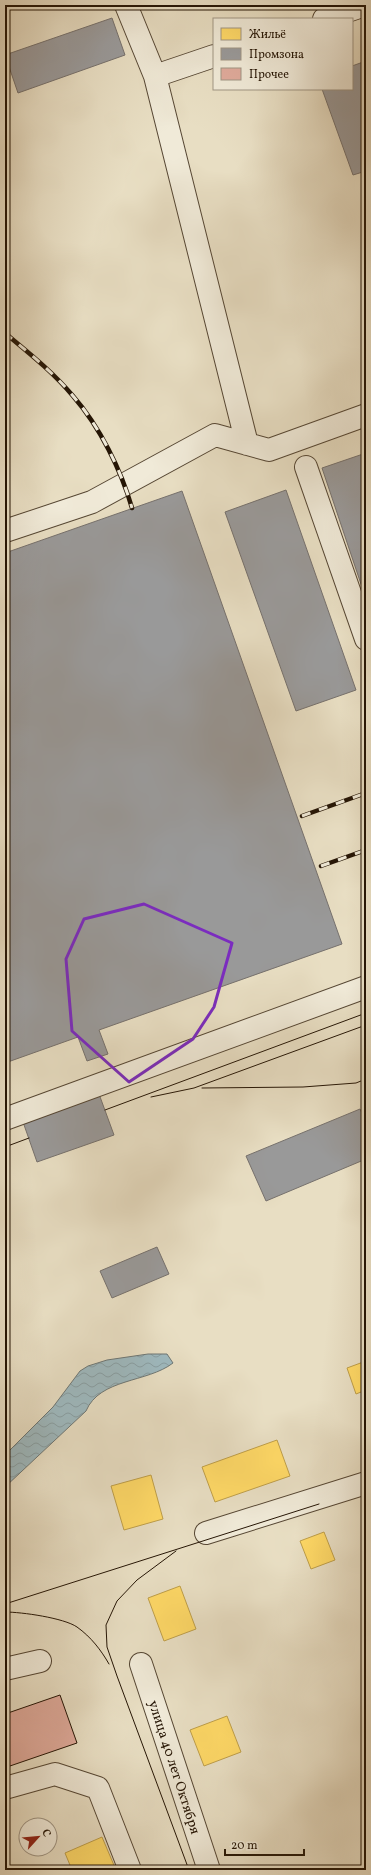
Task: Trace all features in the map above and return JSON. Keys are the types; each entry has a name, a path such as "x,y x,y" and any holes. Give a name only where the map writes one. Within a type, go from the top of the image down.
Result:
{"street":[{"path":"126,5 155,76 247,444"},
{"path":"327,18 365,5"},
{"path":"155,76 213,56"},
{"path":"5,531 92,502 215,435 269,450 366,415"},
{"path":"306,467 366,639"},
{"path":"5,1119 366,987"},
{"path":"206,1533 366,1483"},
{"path":"5,1669 40,1661"},
{"name":"улица 40 лет Октября","path":"141,1664 209,1870"},
{"path":"5,1788 55,1774 98,1788 130,1870"}],"highlighted area":[{"path":"144,904 232,943 214,1007 193,1039 129,1082 72,1031 66,959 84,919"}],"water":[{"path":"148,1354 167,1354 173,1363 150,1374 125,1382 102,1392 93,1400 86,1411 5,1487 5,1455 53,1407 80,1371 88,1366 107,1360"}],"building: Жильё":[{"path":"366,1361 366,1390 356,1394 347,1368"},
{"path":"277,1440 290,1476 215,1502 202,1467"},
{"path":"151,1475 163,1519 124,1530 111,1486"},
{"path":"324,1532 335,1560 311,1569 300,1541"},
{"path":"180,1586 196,1629 164,1641 148,1598"},
{"path":"227,1716 241,1752 204,1766 190,1730"},
{"path":"102,1837 116,1870 72,1870 65,1853"}],"building: Промзона":[{"path":"112,18 125,55 18,93 5,55"},
{"path":"366,61 366,171 353,175 322,90 353,90 353,66"},
{"path":"366,453 366,599 322,468"},
{"path":"286,490 356,690 296,711 225,512"},
{"path":"182,491 342,944 99,1030 108,1054 87,1061 78,1037 5,1063 5,553"},
{"path":"99,1094 114,1135 37,1162 23,1122"},
{"path":"360,1109 366,1122 366,1159 266,1201 246,1156"},
{"path":"157,1247 169,1274 112,1298 100,1271"}],"building: Прочее":[{"path":"60,1695 77,1743 7,1767 5,1763 5,1714"}],"tram line":[{"path":"105,1110 366,1013"},
{"path":"151,1097 194,1088 366,1025"},
{"path":"202,1088 303,1087 356,1083 366,1079"},
{"path":"5,1147 29,1138"},
{"path":"5,1604 319,1504"},
{"path":"176,1551 137,1580 117,1601 106,1625 107,1647 189,1870"},
{"path":"5,1612 42,1616 71,1624 91,1639 109,1664"}],"railway":[{"path":"5,333 49,371 83,408 101,435 116,464 132,508"},
{"path":"302,816 366,793"},
{"path":"321,866 366,850"}]}
